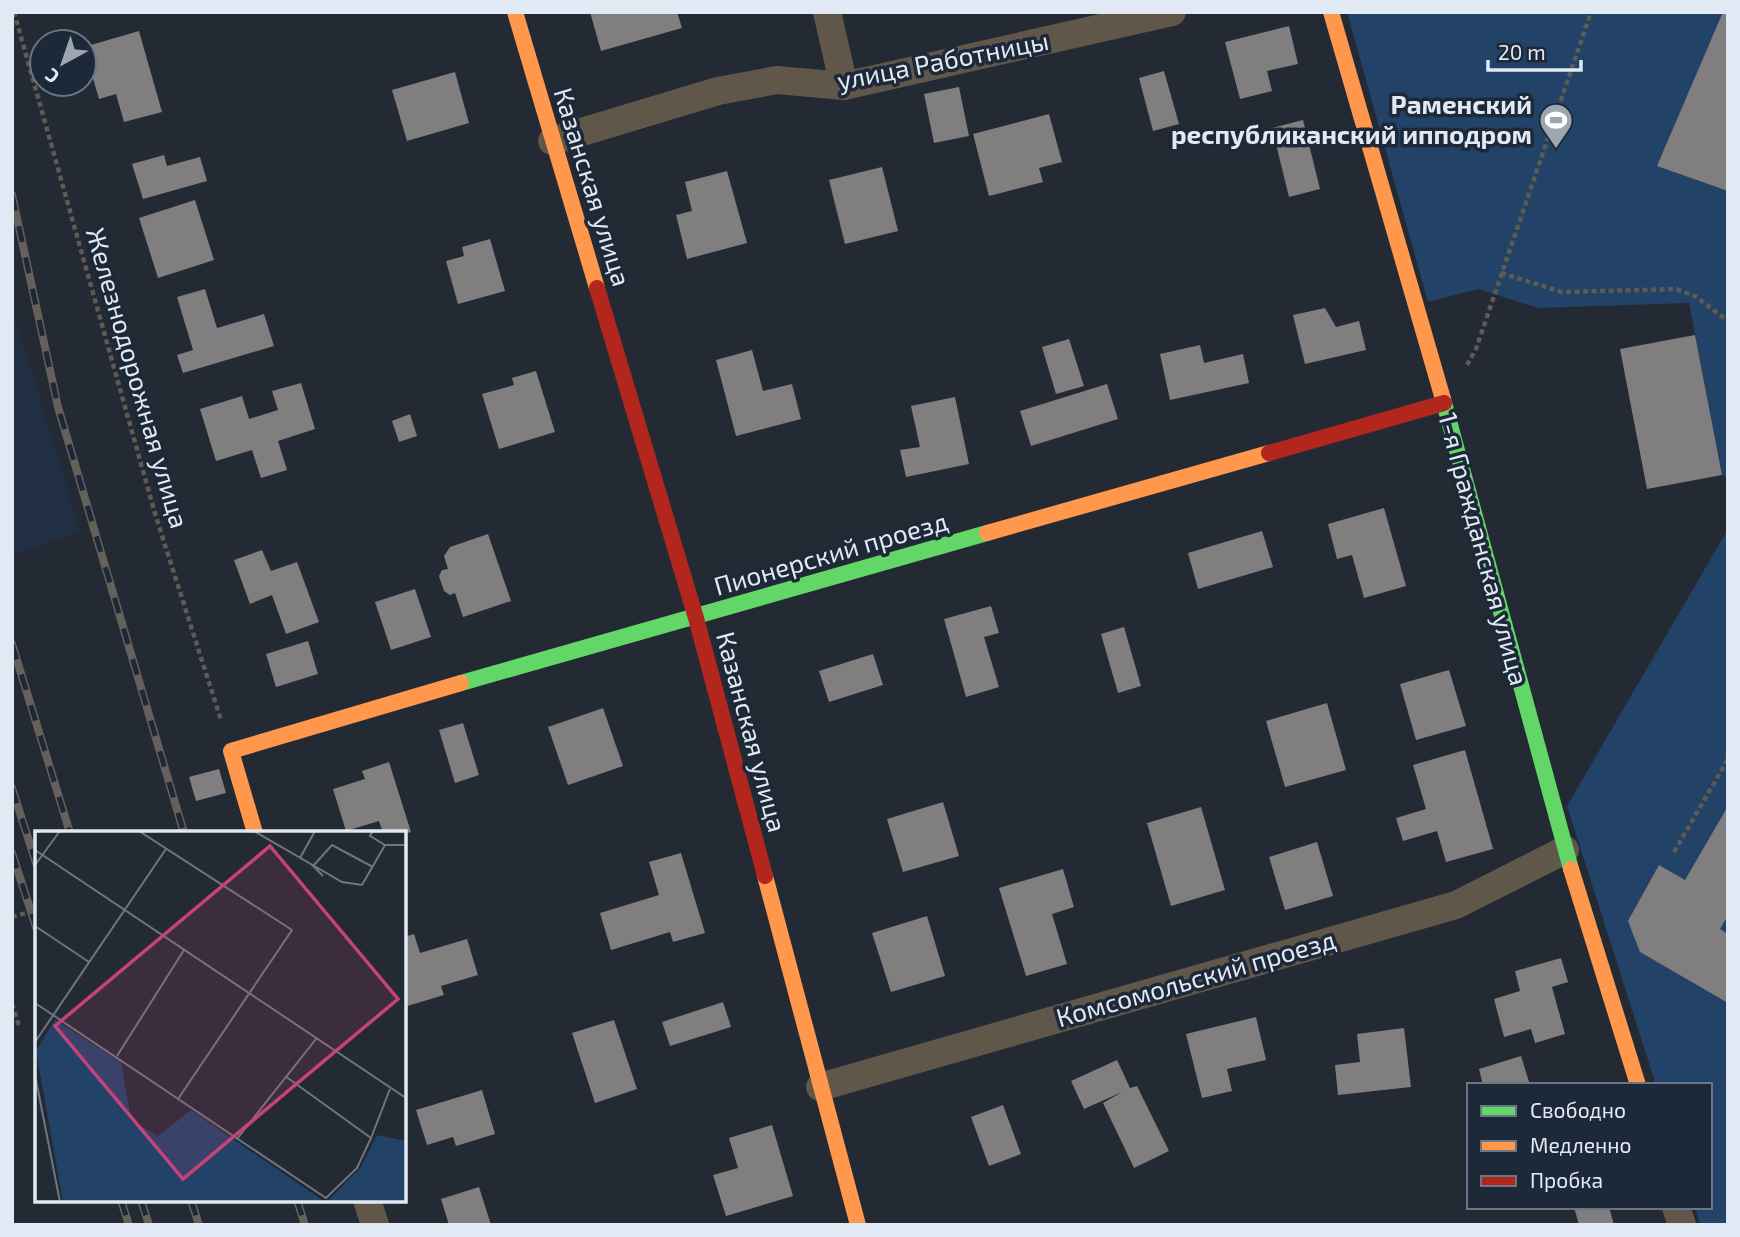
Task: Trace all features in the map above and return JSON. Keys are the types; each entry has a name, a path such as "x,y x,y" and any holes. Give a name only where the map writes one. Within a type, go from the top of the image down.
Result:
{"street":[{"name":"Казанская улица","path":"515,12 696,618 858,1225"},
{"path":"827,12 844,86"},
{"name":"улица Работницы","path":"552,141 718,91 777,80 844,86 1172,12"},
{"name":"1-я Гражданская улица","path":"1331,12 1444,403 1565,850 1637,1083"},
{"name":"Пионерский проезд","path":"231,751 300,729 1444,403"},
{"path":"231,751 254,831"},
{"name":"Комсомольский проезд","path":"820,1087 1456,905 1565,850"},
{"path":"368,1202 375,1225"}],"path":[{"name":"Железнодорожная улица","path":"14,12 156,517 231,751"},
{"path":"1444,403 1451,383 1476,349 1591,12"},
{"path":"1502,273 1572,293 1676,289 1695,296 1728,321"},
{"path":"1674,852 1728,759"},
{"path":"12,917 35,910"},
{"path":"12,1004 15,1024"}],"shaded area":[{"name":"Раменский республиканский ипподром","path":"1347,12 1728,12 1728,478 1722,475 1689,303 1538,308 1478,289 1428,302"},
{"path":"12,307 80,531 12,556"},
{"path":"1728,529 1728,1225 1700,1225 1696,1209 1712,1209 1712,1083 1655,1083 1567,806"}],"building":[{"path":"590,12 677,12 682,28 601,51"},
{"path":"1723,12 1728,12 1728,191 1657,166"},
{"path":"1289,26 1298,64 1267,71 1272,91 1240,99 1225,42"},
{"path":"139,31 162,112 124,122 116,94 99,99 98,43"},
{"path":"1164,71 1179,124 1153,131 1139,78"},
{"path":"455,72 469,123 407,141 392,90"},
{"path":"959,87 969,136 934,143 924,94"},
{"path":"1049,114 1062,162 1039,168 1043,182 989,196 973,134"},
{"path":"1303,120 1320,189 1289,197 1272,128"},
{"path":"164,155 167,166 200,157 207,181 143,199 132,164"},
{"path":"882,167 898,231 845,244 829,180"},
{"path":"727,171 747,243 687,259 676,215 692,211 685,182"},
{"path":"195,200 214,260 158,278 139,218"},
{"path":"490,239 505,291 458,304 446,261 464,256 462,247"},
{"path":"205,289 217,328 264,314 274,346 183,373 177,355 193,350 177,297"},
{"path":"1325,308 1336,327 1359,321 1366,350 1305,364 1293,315"},
{"path":"1695,335 1722,475 1647,489 1620,349"},
{"path":"1069,339 1084,386 1056,394 1042,347"},
{"path":"1200,345 1204,363 1243,354 1249,383 1170,400 1160,354"},
{"path":"752,350 763,391 792,384 801,419 736,436 716,360"},
{"path":"536,371 555,432 499,449 482,394 514,385 512,378"},
{"path":"301,383 315,429 278,441 287,470 261,478 252,450 216,461 200,409 242,396 249,419 278,410 272,391"},
{"path":"1107,384 1118,419 1031,446 1020,411"},
{"path":"955,397 969,464 906,477 900,450 920,447 911,406"},
{"path":"410,414 417,436 399,442 392,421"},
{"path":"1384,508 1406,586 1364,598 1352,555 1337,559 1328,524"},
{"path":"1262,531 1273,567 1198,589 1188,553"},
{"path":"488,534 511,601 463,617 455,593 450,595 444,591 439,576 442,570 448,569 444,556 450,547"},
{"path":"262,550 271,571 297,562 319,622 286,634 272,595 250,604 234,560"},
{"path":"415,589 431,637 391,650 375,602"},
{"path":"991,606 999,633 984,637 999,687 966,697 944,619"},
{"path":"1124,627 1141,686 1118,693 1101,634"},
{"path":"308,641 318,674 276,687 266,654"},
{"path":"873,654 883,685 829,702 819,671"},
{"path":"1449,670 1466,726 1416,740 1400,684"},
{"path":"1327,703 1346,770 1285,787 1266,721"},
{"path":"603,708 623,766 568,785 548,727"},
{"path":"463,723 479,775 455,783 439,730"},
{"path":"1465,750 1493,849 1446,862 1437,831 1403,841 1396,818 1426,809 1413,765"},
{"path":"389,762 411,832 382,831 379,821 346,831 333,789 365,779 362,771"},
{"path":"219,769 226,793 196,801 189,777"},
{"path":"943,802 959,856 903,872 887,819"},
{"path":"1728,806 1728,915 1720,929 1728,934 1728,1003 1640,952 1628,921 1659,865 1685,880"},
{"path":"1201,807 1225,890 1171,906 1147,823"},
{"path":"1317,842 1333,896 1285,910 1269,857"},
{"path":"681,853 705,933 673,942 670,932 611,950 600,913 659,895 649,862"},
{"path":"1063,869 1074,907 1052,914 1067,964 1026,976 999,888"},
{"path":"927,916 945,976 891,992 872,933"},
{"path":"414,934 420,953 467,939 478,975 441,986 444,995 406,1006 406,936"},
{"path":"1561,958 1568,982 1552,987 1565,1034 1535,1043 1531,1029 1504,1037 1494,999 1520,991 1515,971"},
{"path":"723,1002 731,1027 670,1046 662,1022"},
{"path":"1256,1017 1266,1060 1227,1069 1232,1091 1202,1098 1186,1034"},
{"path":"614,1020 637,1089 595,1103 572,1033"},
{"path":"1404,1028 1411,1087 1338,1095 1335,1065 1360,1062 1357,1034"},
{"path":"1521,1056 1529,1083 1482,1083 1479,1069"},
{"path":"1117,1060 1130,1088 1137,1086 1169,1151 1134,1168 1103,1103 1122,1092 1084,1109 1071,1081"},
{"path":"482,1090 495,1134 456,1146 453,1137 427,1145 416,1110"},
{"path":"1003,1105 1021,1154 989,1166 971,1117"},
{"path":"772,1125 793,1196 726,1216 713,1175 738,1168 729,1138"},
{"path":"479,1187 491,1225 449,1225 441,1199"},
{"path":"1575,1209 1610,1209 1614,1225 1579,1225"}],"railway":[{"path":"12,195 58,407 183,831"},
{"path":"12,644 69,831"},
{"path":"12,788 35,860"},
{"path":"12,853 35,924"},
{"path":"122,1202 129,1225"},
{"path":"142,1202 149,1225"},
{"path":"192,1202 199,1225"},
{"path":"298,1202 305,1225"}],"traffic: fast":[{"path":"1443,399 1571,869"},
{"path":"461,683 987,533"}],"traffic: slow":[{"path":"515,12 597,288"},
{"path":"1331,12 1443,399"},
{"path":"987,533 1269,453"},
{"path":"254,831 231,751 461,683"},
{"path":"1571,869 1637,1083"},
{"path":"765,876 858,1225"}],"traffic: jam":[{"path":"597,288 696,618 765,876"},
{"path":"1269,453 1444,403"}],"place":[{"name":"Раменский республиканский ипподром","path":"1556,150"}]}
